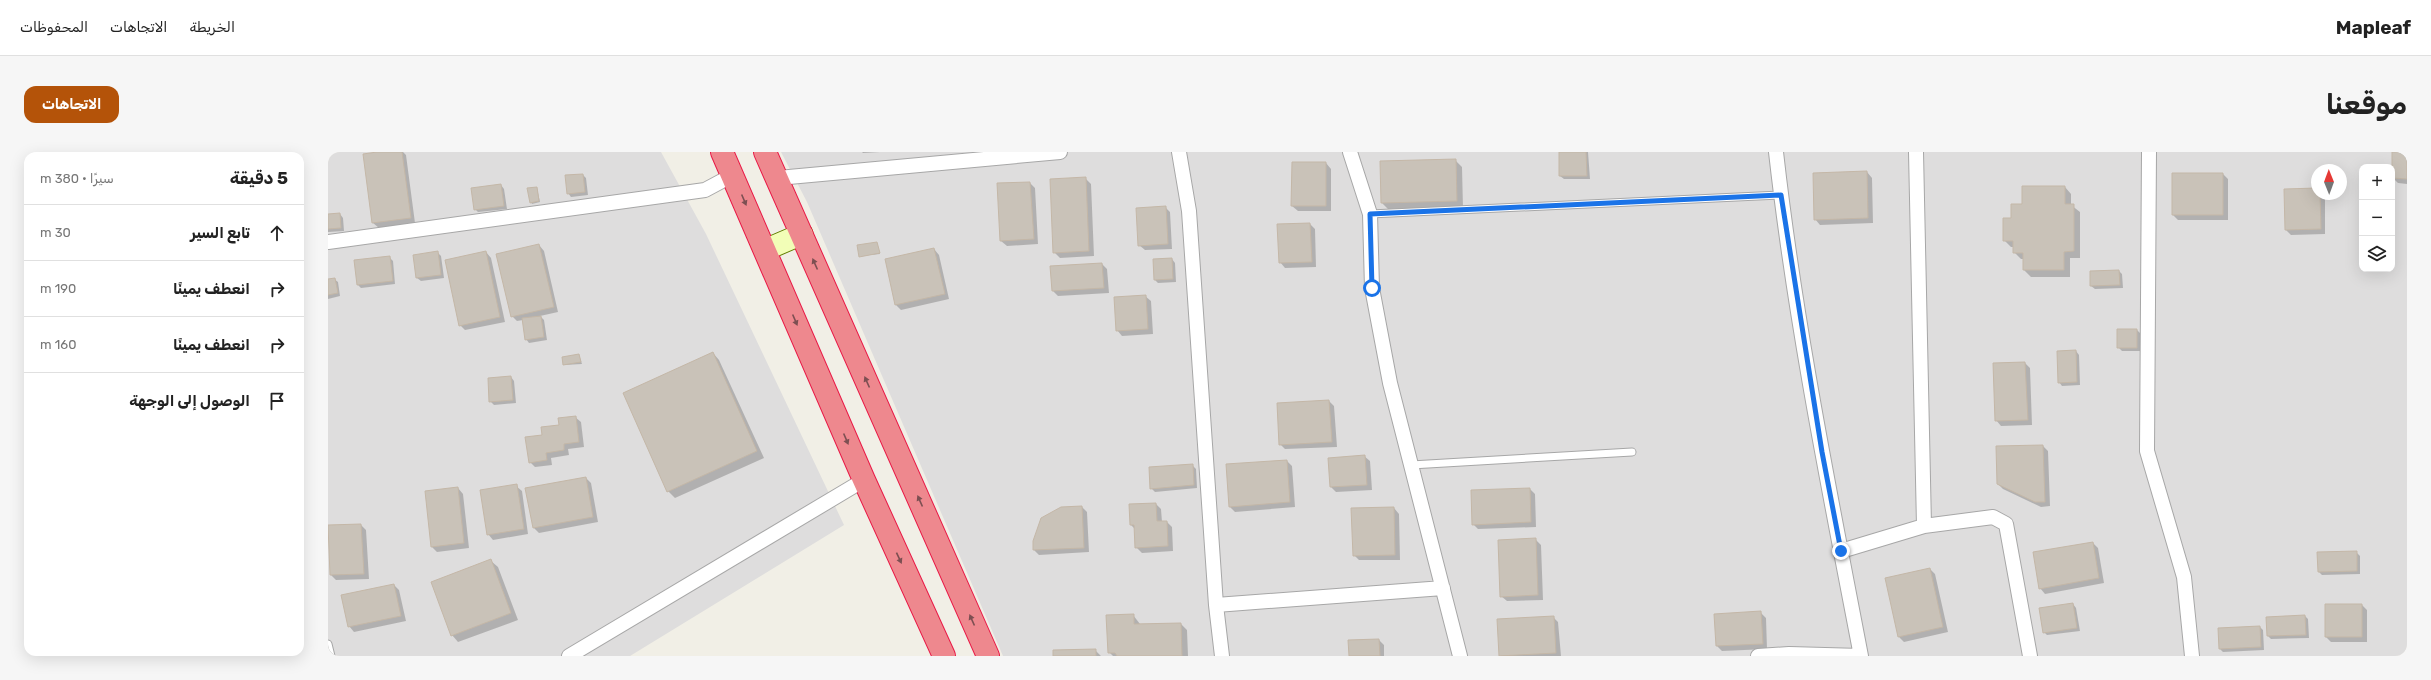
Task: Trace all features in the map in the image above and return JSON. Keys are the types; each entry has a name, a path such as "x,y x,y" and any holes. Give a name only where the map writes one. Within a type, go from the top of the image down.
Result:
{"highway":[{"path":"722,152 864,480 944,656"},
{"path":"765,152 778,178 988,656"}],"main road":[{"path":"765,250 802,234"}],"street":[{"path":"778,178 1060,152"},
{"path":"1179,152 1189,210 1216,605 1222,656"},
{"path":"1350,152 1370,214 1372,288 1390,383 1460,656"},
{"path":"1758,656 1789,654 1861,656 1822,452 1781,195 1776,152"},
{"path":"1916,152 1924,526"},
{"path":"2149,152 2147,451 2184,577 2192,656"},
{"path":"328,242 705,190 733,176"},
{"path":"569,656 864,480"},
{"path":"1841,551 1924,526 1993,517 2006,524 2030,656"},
{"path":"1216,605 1443,588"}],"lane":[{"path":"1370,214 1781,195"},
{"path":"1411,465 1632,452"},
{"path":"328,644 331,656"}],"shaded area":[{"path":"328,152 661,152 706,234 844,525 630,656 328,656"},
{"path":"781,152 2407,152 2407,656 1003,656 807,202"}],"building":[{"path":"377,152 402,152 411,218 372,223 363,154"},
{"path":"1559,152 1586,152 1587,176 1559,176"},
{"path":"2392,152 2407,152 2407,179 2395,178 2395,164 2392,164"},
{"path":"1456,159 1457,201 1381,203 1380,161"},
{"path":"1292,162 1326,162 1326,206 1291,206"},
{"path":"1867,171 1868,218 1814,220 1813,173"},
{"path":"2172,173 2223,173 2223,215 2172,215"},
{"path":"583,174 585,192 567,194 565,175"},
{"path":"1086,177 1089,251 1053,253 1050,179"},
{"path":"1030,182 1034,239 1000,241 997,183"},
{"path":"501,184 504,206 474,210 471,188"},
{"path":"2022,186 2065,186 2065,204 2074,204 2074,251 2064,252 2064,270 2023,270 2023,253 2013,253 2013,241 2003,241 2003,218 2011,218 2011,204 2022,204"},
{"path":"537,187 539,201 530,203 527,188"},
{"path":"2311,188 2311,200 2320,200 2321,229 2285,230 2284,189"},
{"path":"1166,206 1168,244 1138,246 1136,208"},
{"path":"340,213 341,228 328,229 328,214"},
{"path":"1310,223 1312,262 1279,263 1277,224"},
{"path":"877,242 880,253 859,257 857,245"},
{"path":"539,244 554,307 511,317 496,254"},
{"path":"934,248 945,294 895,305 885,259"},
{"path":"438,251 441,275 416,278 413,255"},
{"path":"486,251 500,317 459,326 445,260"},
{"path":"390,256 393,281 357,285 354,260"},
{"path":"1172,258 1173,279 1154,280 1153,259"},
{"path":"1102,263 1104,288 1052,291 1050,266"},
{"path":"2119,270 2120,285 2090,286 2090,271"},
{"path":"335,278 338,293 328,295 328,279"},
{"path":"1146,295 1148,329 1116,331 1114,297"},
{"path":"541,316 544,337 525,340 522,318"},
{"path":"2117,329 2137,329 2137,348 2117,348"},
{"path":"2076,350 2077,382 2058,383 2057,351"},
{"path":"713,352 757,451 667,492 623,393"},
{"path":"579,354 581,362 563,365 562,357"},
{"path":"2025,362 2028,420 1995,421 1993,363"},
{"path":"511,376 513,400 489,402 488,378"},
{"path":"1329,400 1332,442 1279,445 1277,403"},
{"path":"576,416 579,442 564,444 564,450 546,453 547,460 529,463 525,437 542,435 541,427 559,425 558,418"},
{"path":"2043,445 2045,502 2035,502 1997,484 1996,446"},
{"path":"1365,455 1367,485 1330,487 1328,458"},
{"path":"1287,460 1290,502 1229,507 1226,464"},
{"path":"1193,464 1194,485 1150,489 1149,467"},
{"path":"586,477 593,517 533,528 525,488"},
{"path":"517,484 524,529 487,535 480,490"},
{"path":"458,487 464,543 431,547 425,491"},
{"path":"1530,488 1531,522 1472,525 1471,490"},
{"path":"1156,503 1157,521 1167,521 1168,546 1135,548 1134,525 1130,525 1129,504"},
{"path":"1082,506 1084,548 1033,550 1033,541 1041,518 1061,507"},
{"path":"1394,507 1395,555 1353,556 1351,508"},
{"path":"361,524 364,574 330,575 328,525"},
{"path":"1536,538 1538,595 1500,597 1498,540"},
{"path":"2093,542 2099,578 2039,589 2033,552"},
{"path":"2357,551 2357,571 2318,572 2317,552"},
{"path":"491,559 511,613 451,636 431,582"},
{"path":"1930,568 1943,627 1898,637 1885,578"},
{"path":"394,584 401,616 348,627 341,595"},
{"path":"2073,603 2077,628 2043,633 2039,608"},
{"path":"2325,604 2362,604 2362,637 2325,637"},
{"path":"1761,611 1763,644 1716,646 1714,614"},
{"path":"1134,614 1134,624 1181,623 1182,656 1117,656 1115,653 1108,653 1106,615"},
{"path":"2305,615 2306,635 2267,636 2266,617"},
{"path":"1554,616 1556,653 1499,656 1497,619"},
{"path":"2260,626 2261,647 2219,649 2218,628"},
{"path":"1379,639 1380,656 1349,656 1348,640"},
{"path":"1096,649 1096,656 1053,656 1053,650"}],"route":[{"path":"1372,288 1370,214 1781,195 1822,452 1841,551"}]}
